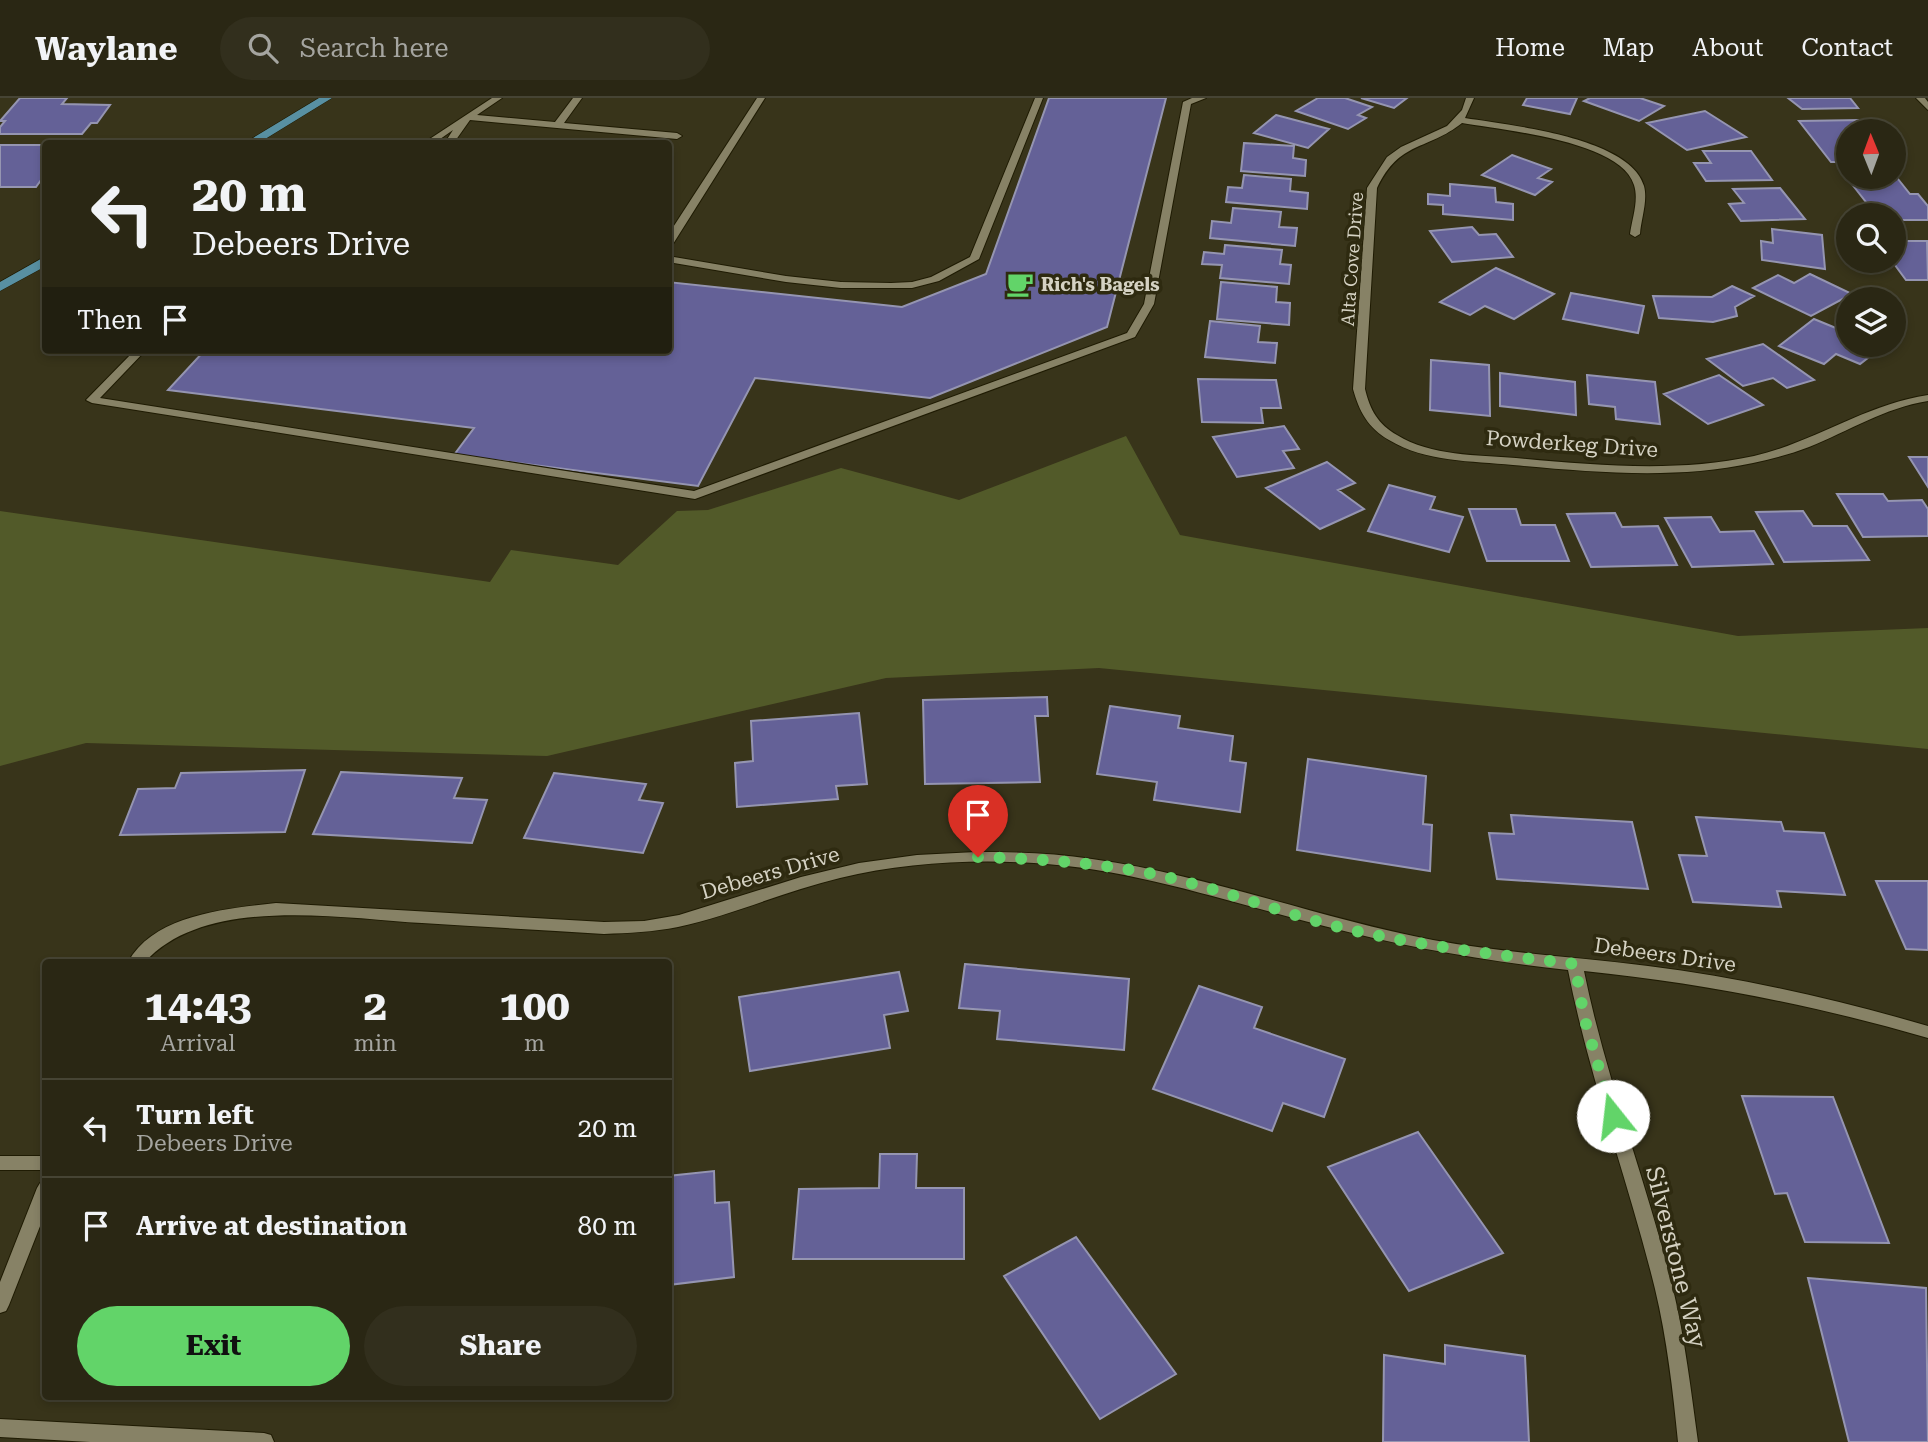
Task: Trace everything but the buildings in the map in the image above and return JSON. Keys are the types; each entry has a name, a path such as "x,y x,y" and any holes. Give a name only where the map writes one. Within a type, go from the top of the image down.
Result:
{"main road":[{"path":"255,140 327,98"},
{"path":"0,287 42,263"}],"street":[{"path":"432,140 498,98"},
{"path":"558,125 578,98"},
{"path":"672,238 761,98"},
{"path":"672,260 841,285 912,285 959,269 974,259 1039,98"},
{"path":"137,354 92,400 695,495 1131,335 1149,304 1186,103 1202,98"},
{"path":"1470,98 1461,120 1566,139 1602,149 1618,158 1633,171 1640,186 1635,234"},
{"path":"1920,98 1928,107"},
{"path":"468,117 677,136"},
{"path":"451,140 468,117"},
{"name":"Alta Cove Drive","path":"1359,389 1372,188 1382,167 1396,155 1461,120"},
{"name":"Powderkeg Drive","path":"1359,389 1364,410 1382,430 1418,448 1460,456 1603,470 1667,470 1733,463 1784,452 1824,438 1884,407 1928,398"},
{"name":"Debeers Drive","path":"139,959 158,941 197,922 237,913 276,909 604,928 656,926 708,914 824,876 898,864 978,857 1061,860 1148,873 1234,894 1341,927 1435,947 1674,975 1777,992 1928,1032"},
{"name":"Silverstone Way","path":"1575,964 1584,1017 1664,1289 1682,1390 1688,1442"},
{"path":"0,1163 42,1163"},
{"path":"0,1305 42,1198"},
{"path":"0,1428 264,1442"}],"green space":[{"path":"1126,436 1180,535 1738,636 1928,628 1928,749 1099,668 886,678 547,756 86,743 0,766 0,511 490,582 511,550 618,565 677,511 708,510 841,468 959,500"}],"place":[{"name":"Rich's Bagels","path":"1020,284"}],"route":[{"path":"978,857 1061,860 1148,873 1234,894 1354,930 1435,947 1575,964 1584,1017 1613,1116"}]}
